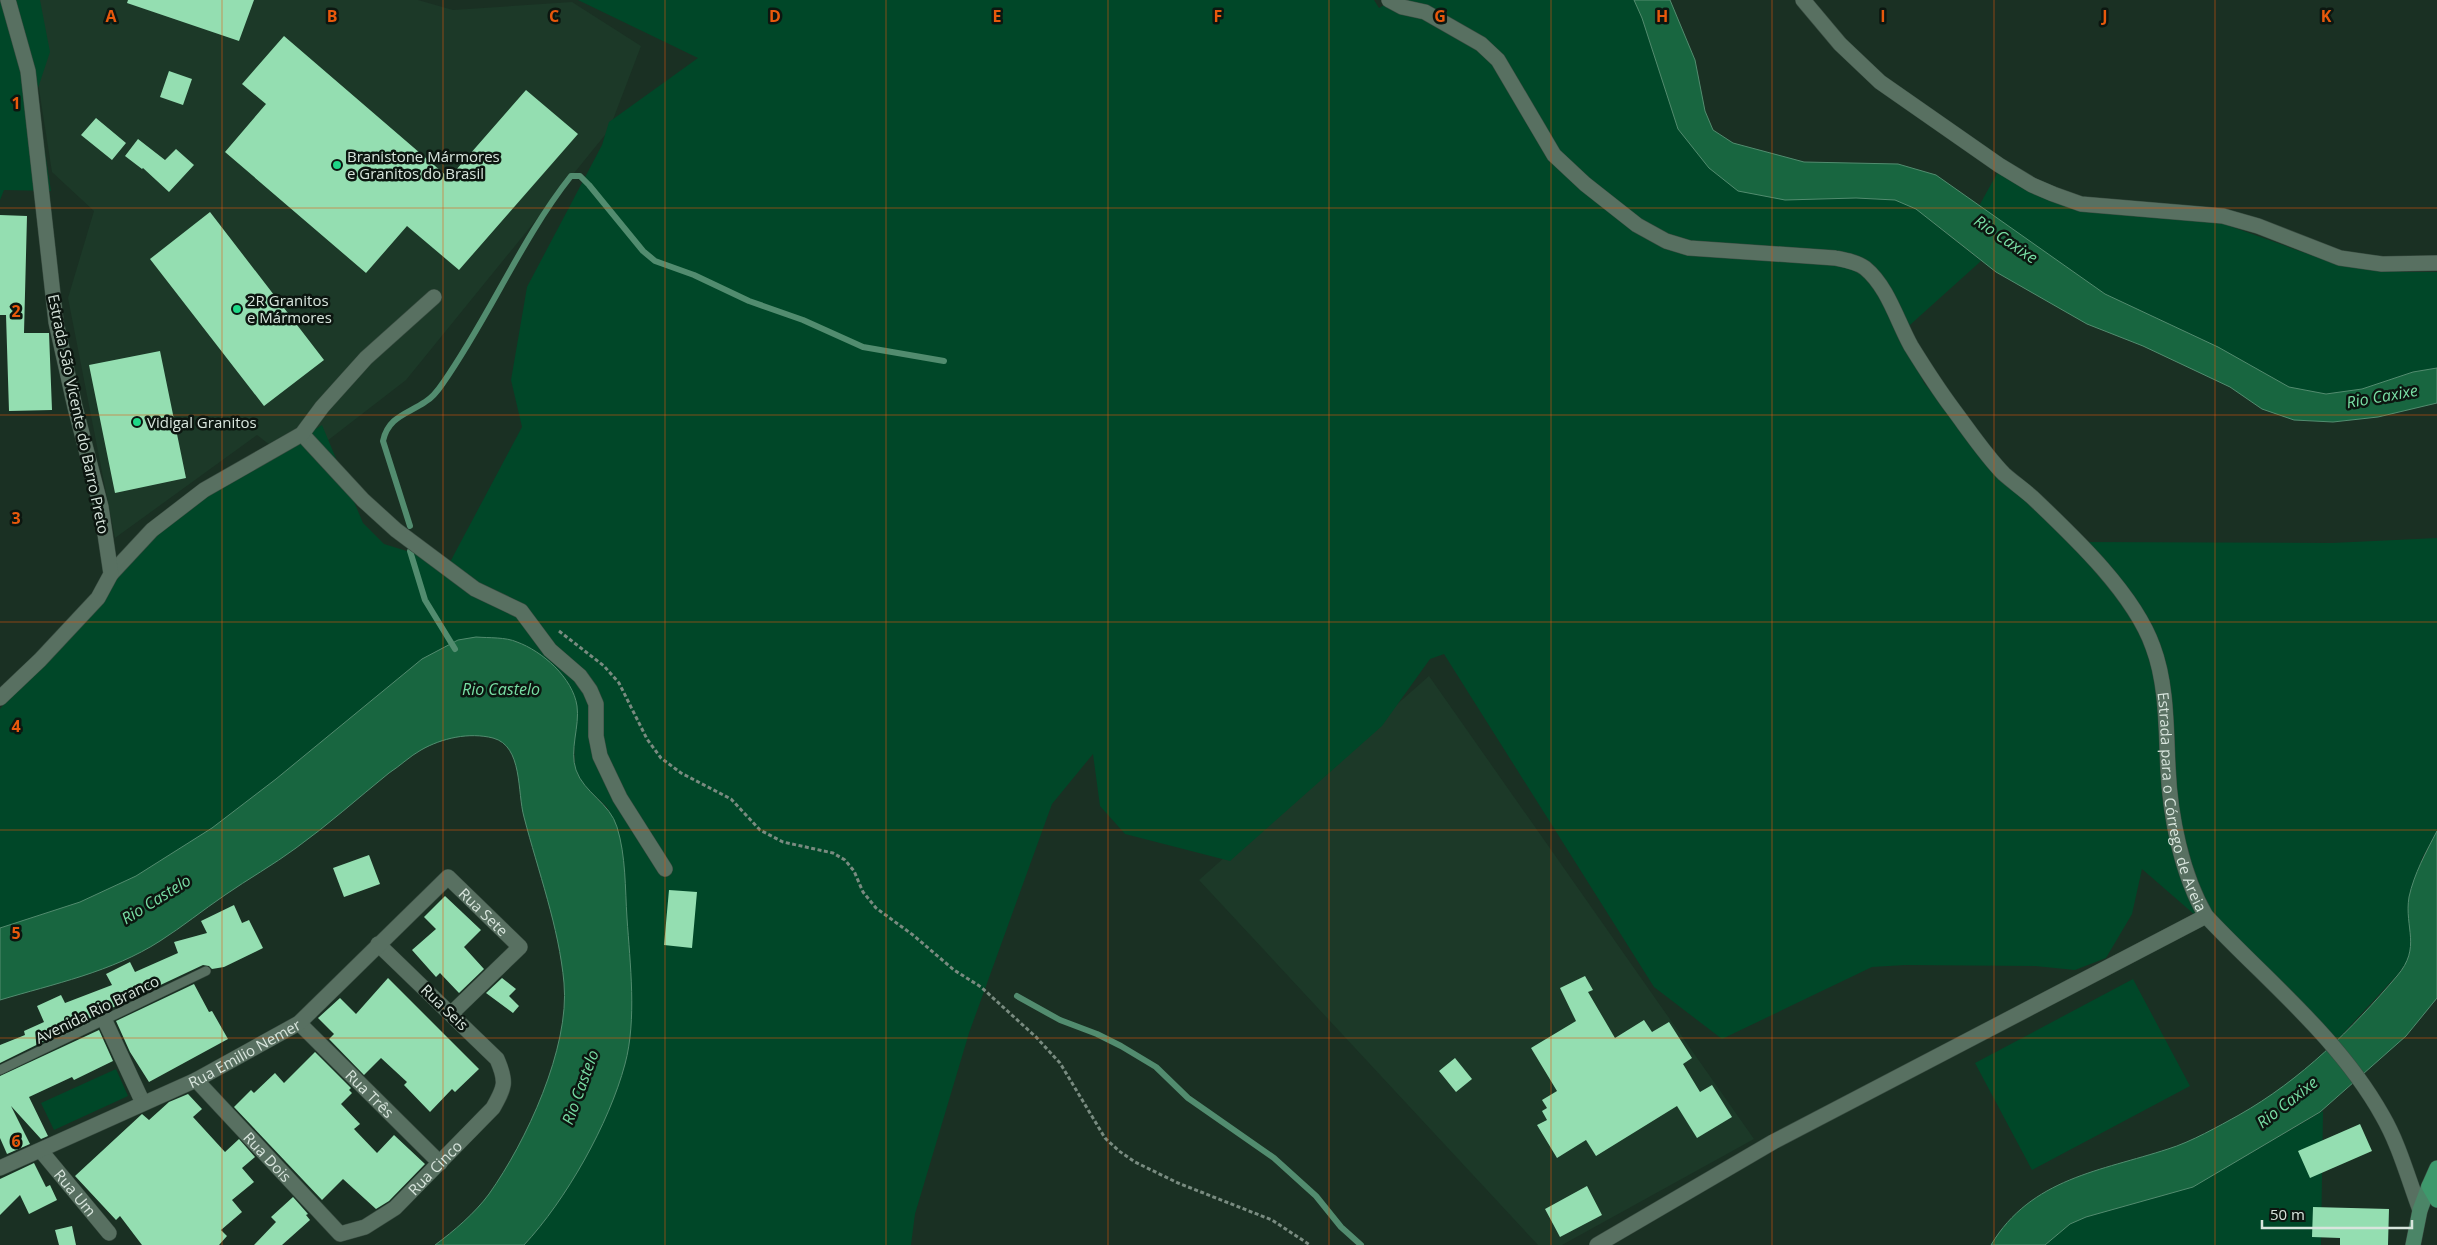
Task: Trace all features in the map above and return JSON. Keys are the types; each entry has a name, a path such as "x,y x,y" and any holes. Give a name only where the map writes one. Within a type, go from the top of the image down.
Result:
{"main road":[{"path":"2413,1245 2420,1210 2428,1186 2437,1168"},
{"path":"2428,1186 2437,1200"}],"street":[{"name":"Estrada São Vicente do Barro Preto","path":"8,0 28,71 56,322 75,407 101,507 111,574"},
{"name":"Estrada para o Córrego de Areia","path":"1389,0 1402,7 1425,12 1481,44 1498,60 1554,155 1586,184 1637,225 1666,241 1690,248 1835,258 1865,268 1882,289 1911,346 1952,407 2003,473 2030,496 2078,543 2116,586 2154,647 2167,716 2171,810 2193,894 2206,916 2323,1036 2363,1085 2382,1115 2420,1210"},
{"path":"1803,0 1840,44 1880,82 1999,166 2032,185 2053,194 2081,204 2223,216 2258,226 2340,258 2382,264 2437,263"},
{"path":"0,698 40,660 98,598 111,574 152,530 204,490 302,434 322,407 366,358 434,297"},
{"path":"302,434 363,500 396,530 475,589 521,611 550,650 580,676 590,690 596,704 596,736 600,756 620,798 665,868"},
{"name":"Rua Emilio Nemer","path":"0,1168 196,1080 299,1023 378,944 448,878"},
{"name":"Rua Sete","path":"448,878 520,947 452,1013"},
{"path":"1597,1245 1774,1142 2206,916"},
{"name":"Rua Seis","path":"378,944 452,1013 497,1059 504,1076"},
{"path":"105,1021 143,1103"},
{"name":"Rua Três","path":"299,1023 440,1163"},
{"name":"Rua Cinco","path":"340,1234 365,1228 395,1208 493,1108 503,1090 504,1076"},
{"name":"Rua Dois","path":"196,1080 340,1234"},
{"name":"Rua Um","path":"41,1151 109,1233"}],"lane":[{"name":"Avenida Rio Branco","path":"0,1070 206,971"}],"path":[{"path":"552,626 604,666 619,683 646,739 661,758 681,773 731,799 760,830 783,842 833,852 844,860 854,871 863,892 876,908 954,970 981,987 1024,1026 1060,1064 1105,1138 1119,1151 1135,1162 1178,1183 1272,1220 1310,1245"}],"shaded area":[{"path":"0,0 40,0 50,52 36,94 51,191 4,190 0,200"},
{"name":"Branistone Mármores e Granitos do Brasil","path":"25,0 418,0 453,10 572,2 641,46 609,130 406,380 296,465 257,435 115,538 68,298 94,211 52,172"},
{"path":"578,0 1374,0 1379,8 1393,0 1634,0 1642,18 1678,129 1856,198 1895,200 1916,209 1981,261 1901,333 1924,383 1996,469 2077,542 2332,543 2437,538 2437,831 2422,858 2409,898 2411,956 2398,974 2336,1041 2325,1028 2142,869 2132,914 2106,958 2075,970 2035,966 1905,965 1872,967 1722,1039 1654,987 1444,654 1430,659 1382,726 1230,861 1125,834 1100,806 1093,754 1052,804 969,1033 915,1214 911,1245 524,1245 531,1237 625,1064 631,997 623,860 617,827 607,807 583,784 575,769 574,739 559,672 537,652 516,641 458,640 422,659 276,779 212,828 136,876 80,902 0,928 0,709 46,652 157,526 322,425 363,523 384,544 449,564 522,427 511,380 527,287 602,145 609,122 698,58"},
{"path":"1999,170 2111,210 2224,224 2336,264 2405,272 2437,272 2437,368 2413,372 2362,389 2326,394 2289,387 2218,347 2105,294 1979,206"},
{"path":"1429,676 1754,1139 1562,1245 1538,1245 1199,880"},
{"path":"2133,979 2190,1086 2032,1170 1975,1063"},
{"path":"116,1069 128,1096 54,1130 41,1103"},
{"path":"2323,1111 2321,1245 2045,1245 2070,1224 2086,1217 2193,1187"}],"water":[{"name":"Rio Caxixe","path":"1634,0 1670,0 1695,60 1705,111 1713,130 1733,143 1804,162 1898,164 1936,175 2105,294 2218,347 2289,387 2326,394 2362,389 2413,372 2437,368 2437,403 2378,417 2333,422 2294,420 2262,409 2230,387 2143,346 2087,324 1996,272 1916,209 1895,200 1856,198 1785,200 1738,191 1709,168 1678,129 1642,18"},
{"name":"Rio Castelo","path":"476,637 508,639 527,646 555,667 569,685 574,696 578,714 574,746 576,770 585,785 614,819 620,838 625,872 632,1010 629,1047 625,1064 608,1111 584,1160 555,1206 524,1245 435,1245 464,1221 489,1194 517,1148 531,1122 553,1065 564,1009 564,983 558,941 524,817 517,771 510,750 503,743 493,738 484,736 456,737 438,742 417,752 296,848 142,952 82,976 0,1000 0,928 80,902 136,876 212,828 276,779 422,659 458,640"},
{"name":"Rio Caxixe","path":"2437,831 2437,998 2406,1036 2320,1112 2193,1187 2086,1217 2070,1224 2045,1245 1991,1245 2007,1223 2026,1205 2047,1191 2093,1171 2168,1149 2205,1134 2284,1086 2344,1034 2397,976 2409,956 2408,908 2411,888"}],"building":[{"path":"128,0 254,0 239,41 127,3"},
{"name":"Branistone Mármores e Granitos do Brasil","path":"284,36 449,178 526,90 578,134 459,270 407,226 366,273 225,152 266,104 242,84"},
{"path":"169,71 192,79 183,105 160,97"},
{"path":"96,118 126,143 112,160 81,135"},
{"path":"138,139 165,160 176,149 194,165 169,192 143,168 125,156"},
{"name":"2R Granitos e Mármores","path":"210,212 324,360 264,406 150,259"},
{"path":"0,215 27,216 24,333 49,333 52,410 9,411 6,315 0,315"},
{"name":"Vidigal Granitos","path":"160,351 186,478 115,493 89,365"},
{"path":"369,855 380,884 344,897 333,868"},
{"path":"669,890 697,892 692,948 664,945"},
{"path":"445,896 481,930 464,947 484,969 459,993 440,973 436,977 412,950 436,929 424,917"},
{"path":"234,905 242,923 249,920 263,948 224,967 212,969 209,966 203,965 0,1063 0,1045 25,1035 24,1031 44,1022 37,1006 61,995 65,1003 112,985 106,974 130,962 135,972 178,953 174,942 207,933 201,921"},
{"path":"1585,976 1593,990 1588,992 1615,1038 1644,1020 1652,1032 1669,1022 1692,1058 1683,1064 1700,1092 1712,1085 1732,1117 1697,1138 1677,1106 1596,1156 1586,1140 1557,1158 1537,1125 1547,1120 1542,1111 1547,1108 1542,1100 1557,1091 1531,1048 1576,1021 1560,988"},
{"path":"388,978 479,1069 455,1092 452,1089 430,1112 404,1085 407,1082 381,1058 364,1075 329,1039 334,1034 318,1018 340,998 356,1014"},
{"path":"502,978 516,989 509,996 519,1006 513,1013 486,993"},
{"path":"194,984 209,1012 212,1011 228,1039 149,1082 130,1052 116,1021"},
{"path":"99,1030 113,1061 74,1080 72,1077 29,1097 48,1136 41,1139 11,1106 30,1144 7,1154 0,1138 0,1076"},
{"path":"315,1052 351,1088 349,1090 352,1093 341,1104 360,1124 354,1129 377,1153 394,1135 425,1164 389,1201 376,1209 343,1179 322,1200 234,1107 251,1090 254,1093 275,1073 284,1083"},
{"path":"1455,1058 1472,1079 1456,1092 1439,1071"},
{"path":"188,1094 202,1109 193,1117 225,1152 239,1139 255,1157 242,1168 254,1182 232,1200 242,1212 221,1230 227,1236 219,1245 142,1245 120,1216 116,1220 75,1176 142,1114 149,1120 169,1102"},
{"path":"2360,1124 2372,1151 2310,1178 2298,1151"},
{"path":"34,1163 46,1187 50,1185 57,1200 29,1214 20,1195 0,1215 0,1179"},
{"path":"1587,1186 1602,1215 1560,1237 1545,1209"},
{"path":"293,1197 308,1214 306,1215 310,1220 282,1245 254,1245 276,1222 271,1217"},
{"path":"2313,1207 2389,1209 2388,1245 2340,1245 2340,1238 2312,1237"},
{"path":"72,1226 76,1245 59,1245 55,1230"}],"waterway":[{"path":"410,526 383,441 389,426 399,417 428,400 441,385 476,331 553,200 571,176 580,176 589,185 643,251 655,261 694,275 749,301 803,320 863,347 944,361"},
{"path":"410,551 425,600 455,649"},
{"path":"1017,996 1060,1020 1097,1034 1121,1046 1156,1067 1188,1098 1274,1158 1316,1196 1341,1227 1361,1245"}],"place":[{"name":"Branistone Mármores e Granitos do Brasil","path":"337,165"},
{"name":"2R Granitos e Mármores","path":"237,309"},
{"name":"Vidigal Granitos","path":"137,422"}]}
